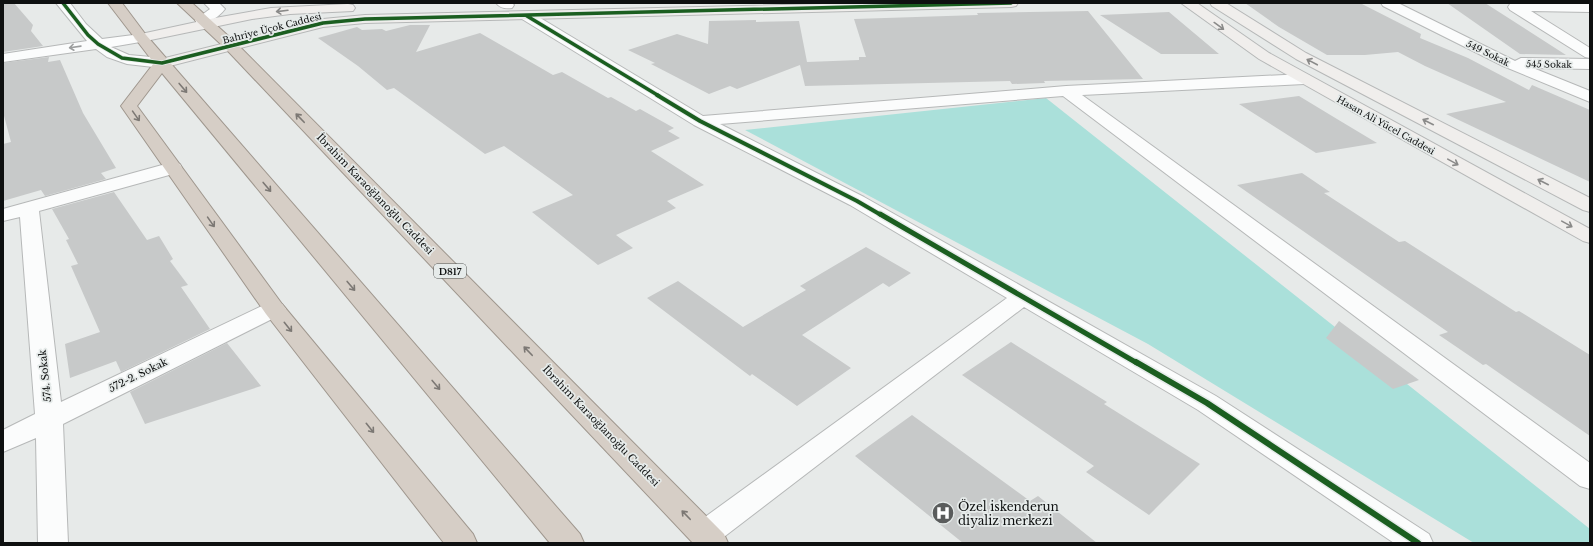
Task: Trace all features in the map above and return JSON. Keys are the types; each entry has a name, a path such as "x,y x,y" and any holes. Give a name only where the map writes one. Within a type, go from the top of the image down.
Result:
{"highway":[{"path":"115,3 162,63 569,543"},
{"name":"İbrahim Karaoğlanoğlu Caddesi","path":"184,3 206,15 231,46 709,539"},
{"path":"162,63 129,106 274,309 462,543"}],"street":[{"path":"63,3 98,44 122,58 162,63"},
{"name":"Bahriye Üçok Caddesi","path":"141,38 206,15 264,14 310,9 615,3"},
{"name":"Bahriye Üçok Caddesi","path":"162,63 293,30 343,21 392,18 527,16 1011,3"},
{"name":"Hasan Ali Yücel Caddesi","path":"1188,3 1264,56 1590,237"},
{"path":"1217,3 1301,56 1590,206"},
{"name":"549 Sokak","path":"1388,3 1508,63 1590,97"},
{"path":"1590,8 1537,5 1515,7 1590,54"},
{"path":"527,16 700,120 857,201 1207,403 1418,543"},
{"path":"3,58 141,38"},
{"name":"545 Sokak","path":"1508,63 1590,64"},
{"path":"700,120 1066,91 1304,79"},
{"path":"1066,91 1590,478"},
{"path":"3,215 173,168"},
{"name":"574. Sokak","path":"29,209 49,418 53,543"},
{"path":"709,539 1023,297"},
{"name":"572-2. Sokak","path":"3,442 49,418 274,309"}],"shaded area":[{"path":"1046,98 1590,529 1590,543 1474,543 1148,344 745,130"}],"building":[{"path":"3,3 14,3 33,25 31,31 43,46 3,52"},
{"path":"1245,3 1360,3 1421,34 1420,38 1468,58 1529,90 1532,85 1590,110 1590,182 1446,114 1506,102 1425,66 1398,52 1365,55 1327,55 1279,27"},
{"path":"1447,3 1485,3 1566,55 1520,54"},
{"path":"1088,11 1143,79 1044,81 1045,83 1012,84 1010,81 805,86 800,65 737,89 730,86 709,94 651,64 655,63 628,50 677,34 708,44 709,21 799,21 807,62 859,60 859,57 866,57 854,19 978,15 977,13"},
{"path":"1169,12 1219,54 1161,54 1100,15"},
{"path":"410,25 430,25 416,52 480,33 553,75 562,72 608,98 611,97 636,111 640,109 674,128 668,131 680,138 651,151 704,185 667,201 676,208 616,235 633,248 598,265 532,212 573,195 504,146 485,154 394,88 387,90 358,66 318,38 357,27 362,30 382,29 386,31"},
{"path":"49,57 48,62 60,60 83,113 116,168 101,173 106,179 45,196 41,190 3,201 3,144 11,142 3,112 3,63"},
{"path":"1299,96 1377,143 1316,153 1239,104"},
{"path":"1302,173 1330,192 1324,193 1399,242 1405,241 1516,312 1519,311 1590,355 1590,436 1486,364 1483,365 1439,335 1448,332 1237,185"},
{"path":"114,192 147,240 159,236 173,259 170,261 188,285 181,287 210,329 121,372 116,361 70,378 65,344 100,332 71,266 78,264 66,240 69,239 52,209"},
{"path":"866,247 911,273 889,287 883,283 802,335 851,368 797,406 752,374 750,376 647,298 678,281 743,327 806,290 800,286"},
{"path":"1339,321 1419,380 1393,389 1326,338"},
{"path":"1011,342 1107,402 1104,404 1200,464 1149,515 1086,472 1094,466 962,375"},
{"path":"227,343 261,386 145,424 130,392"},
{"path":"912,415 1030,501 1038,496 1097,543 963,543 855,456"}],"cycle path":[{"path":"63,3 88,35 98,44 122,58 162,63 323,23 365,19 1011,3"},
{"path":"527,16 700,121 857,201 1207,403 1418,543"}],"place":[{"name":"Özel iskenderun diyaliz merkezi","path":"943,513"}]}
